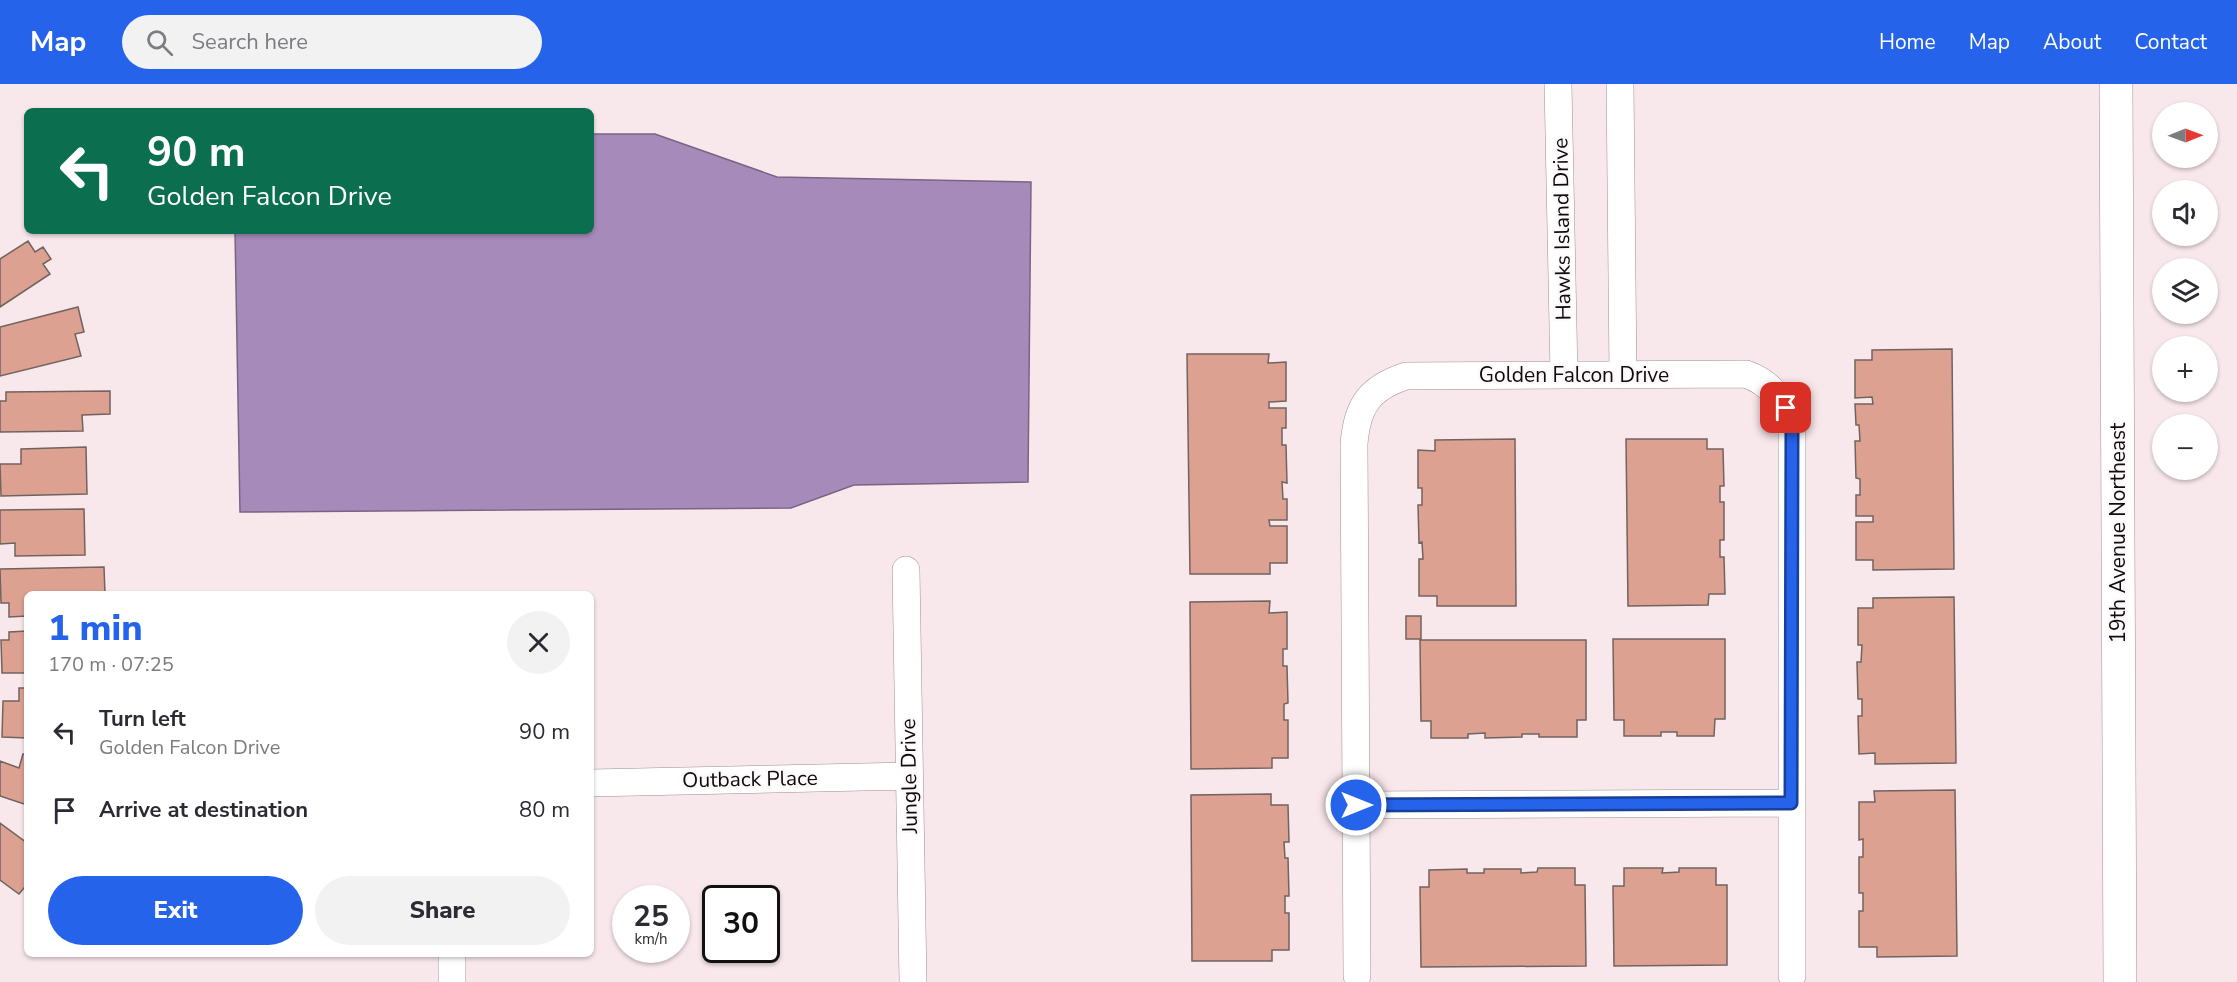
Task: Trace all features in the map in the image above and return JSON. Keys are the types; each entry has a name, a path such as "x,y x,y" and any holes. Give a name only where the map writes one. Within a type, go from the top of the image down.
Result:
{"street":[{"name":"Hawks Island Drive","path":"1558,84 1563,375"},
{"path":"1620,84 1623,375"},
{"name":"19th Avenue Northeast","path":"2116,84 2120,982"},
{"name":"Golden Falcon Drive","path":"1357,976 1354,444 1356,418 1369,396 1384,383 1406,376 1746,374 1763,380 1786,408 1792,425 1792,976"},
{"name":"Jungle Drive","path":"906,570 913,982"},
{"name":"Outback Place","path":"594,783 908,776"},
{"path":"1356,805 1791,803"},
{"path":"452,957 452,982"}],"shaded area":[{"path":"594,134 655,134 777,177 1031,182 1028,482 854,485 791,508 240,512 235,234 594,234"}],"building":[{"path":"28,241 35,252 43,247 51,259 43,264 50,274 0,307 0,259"},
{"path":"78,307 84,332 75,334 81,356 0,376 0,327"},
{"path":"1952,349 1954,569 1873,570 1873,560 1856,560 1856,522 1873,522 1873,516 1856,516 1856,495 1860,495 1860,479 1856,478 1855,441 1860,441 1859,425 1856,425 1855,404 1873,404 1872,397 1855,398 1855,360 1872,360 1872,350"},
{"path":"1187,354 1269,354 1268,363 1286,362 1286,401 1269,402 1269,408 1286,408 1286,428 1282,428 1282,445 1286,445 1287,483 1282,482 1283,499 1287,499 1287,520 1269,520 1270,526 1287,526 1287,563 1270,563 1270,574 1190,574"},
{"path":"110,391 110,414 82,415 83,431 0,432 0,401 6,401 6,392"},
{"path":"1515,439 1516,606 1437,606 1437,596 1419,596 1419,559 1423,559 1422,542 1419,543 1418,505 1422,505 1422,488 1418,488 1418,450 1435,451 1435,440"},
{"path":"1626,439 1707,439 1707,449 1723,449 1724,486 1720,486 1720,502 1724,502 1724,540 1720,540 1720,557 1724,557 1725,594 1709,594 1708,605 1628,606"},
{"path":"86,447 87,494 1,496 0,464 21,464 21,449"},
{"path":"84,509 85,555 15,556 15,543 0,544 0,510"},
{"path":"104,567 105,591 24,591 24,616 9,617 9,603 1,603 0,569"},
{"path":"1954,597 1956,763 1875,764 1875,753 1859,754 1858,716 1862,716 1862,699 1858,699 1857,662 1861,662 1862,645 1858,645 1858,608 1873,608 1873,598"},
{"path":"1270,601 1269,613 1287,612 1287,649 1283,649 1283,666 1287,666 1288,703 1284,704 1284,720 1288,720 1288,758 1272,758 1272,768 1191,769 1190,602"},
{"path":"1406,616 1421,616 1421,639 1406,639"},
{"path":"24,631 24,673 2,673 1,640 9,640 9,632"},
{"path":"1613,639 1725,639 1725,719 1715,719 1714,736 1677,736 1677,732 1661,732 1661,736 1624,736 1624,720 1614,720"},
{"path":"1420,640 1586,640 1586,720 1577,720 1577,737 1539,737 1539,734 1522,734 1522,737 1485,738 1485,733 1468,734 1468,738 1431,738 1431,721 1421,721"},
{"path":"19,688 24,688 24,738 2,737 3,701 19,701"},
{"path":"24,754 24,804 0,796 0,761 19,768"},
{"path":"1955,790 1957,956 1877,957 1877,947 1859,947 1859,911 1863,911 1863,893 1859,893 1859,857 1863,857 1863,839 1859,840 1859,802 1875,802 1874,791"},
{"path":"1271,794 1271,805 1288,805 1289,842 1284,842 1285,858 1288,858 1289,896 1285,896 1285,913 1289,913 1289,950 1272,950 1272,961 1192,961 1191,795"},
{"path":"0,823 24,841 24,888 19,894 0,880"},
{"path":"1538,868 1575,868 1575,885 1585,885 1586,966 1421,967 1420,887 1429,887 1429,870 1467,869 1467,873 1484,873 1484,869 1521,869 1521,873 1537,872"},
{"path":"1624,868 1663,868 1662,873 1679,872 1679,868 1716,868 1716,885 1727,885 1727,965 1614,966 1613,886 1624,886"}],"route":[{"path":"1356,805 1791,803 1792,425 1786,408"}]}
